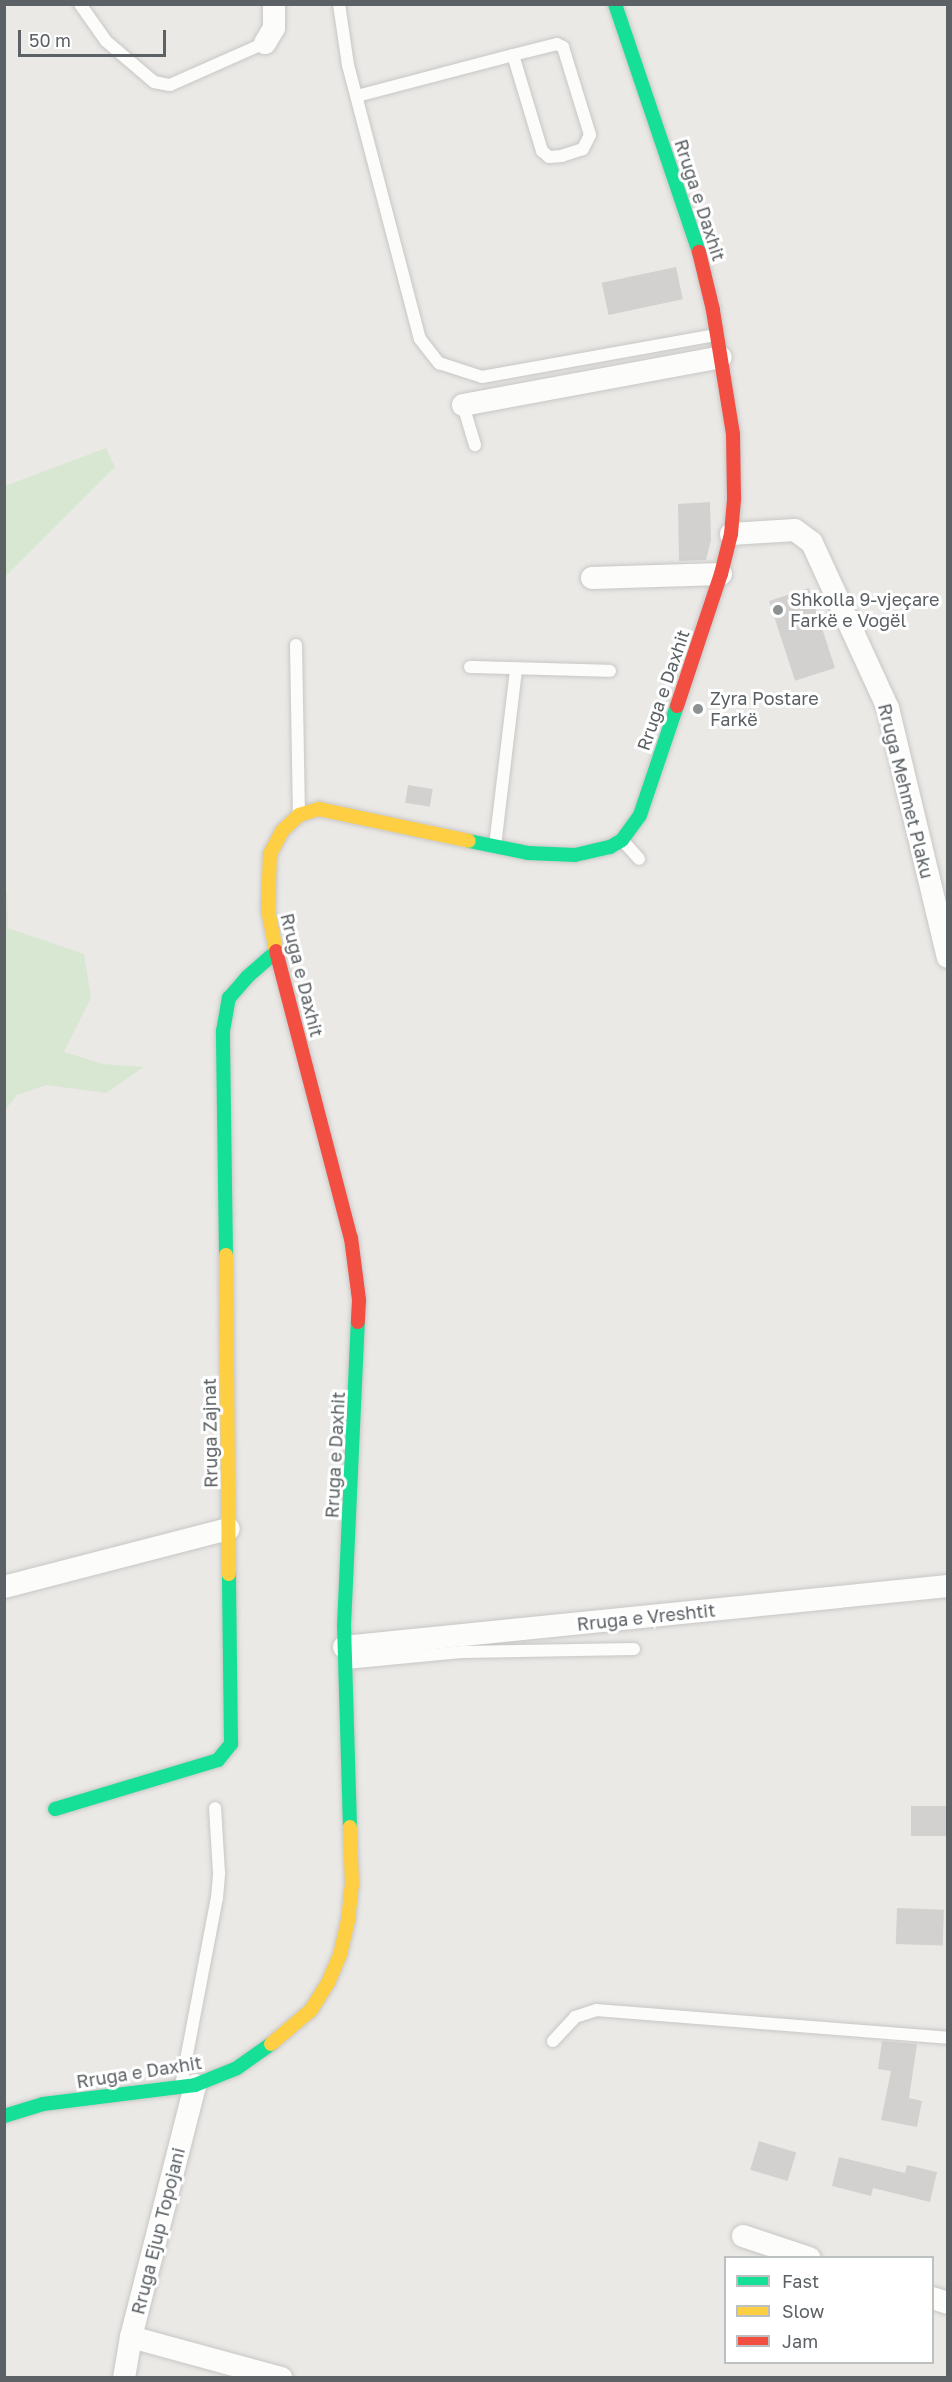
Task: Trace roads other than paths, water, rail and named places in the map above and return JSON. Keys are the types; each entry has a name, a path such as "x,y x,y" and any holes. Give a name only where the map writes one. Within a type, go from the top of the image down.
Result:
{"street":[{"path":"266,43 274,28 274,4"},
{"name":"Rruga e Daxhit","path":"615,4 701,258 717,335 733,434 734,497 731,534 721,574 640,814 622,840"},
{"path":"463,405 721,357"},
{"name":"Rruga Mehmet Plaku","path":"731,534 795,530 812,543 888,708 948,957"},
{"path":"592,578 721,574"},
{"path":"299,815 309,811 329,809 528,853 575,855 596,852 622,840"},
{"name":"Rruga e Daxhit","path":"4,2116 43,2104 188,2086 237,2068 287,2033 311,2010 328,1983 340,1956 348,1921 352,1885 345,1655 359,1332 357,1270 276,952 268,910 270,854 282,831 299,815"},
{"name":"Rruga Zajnat","path":"55,1809 218,1760 231,1744 224,1031 229,998 247,976 276,952"},
{"path":"4,1587 229,1529"},
{"name":"Rruga e Vreshtit","path":"345,1655 948,1586"},
{"name":"Rruga Ejup Topojani","path":"124,2378 131,2337 188,2086"},
{"path":"743,2236 803,2256"},
{"path":"131,2337 280,2378"}],"lane":[{"path":"80,4 106,41 154,82 170,85 266,43"},
{"path":"339,4 348,65 420,339 439,363 482,377 717,335"},
{"path":"357,96 513,55 557,44 563,47 590,135 583,149 549,157 542,151 513,55"},
{"path":"463,405 475,445"},
{"path":"296,645 299,815"},
{"path":"470,667 610,671"},
{"path":"495,846 516,669"},
{"path":"622,840 639,859"},
{"path":"345,1655 634,1649"},
{"path":"188,2086 217,1898 219,1873 215,1808"},
{"path":"553,2041 575,2017 585,2011 596,2010 948,2038"}],"place":[{"name":"Shkolla 9-vjeçare Farkë e Vogël","path":"778,610"},
{"name":"Zyra Postare Farkë","path":"698,709"}]}
